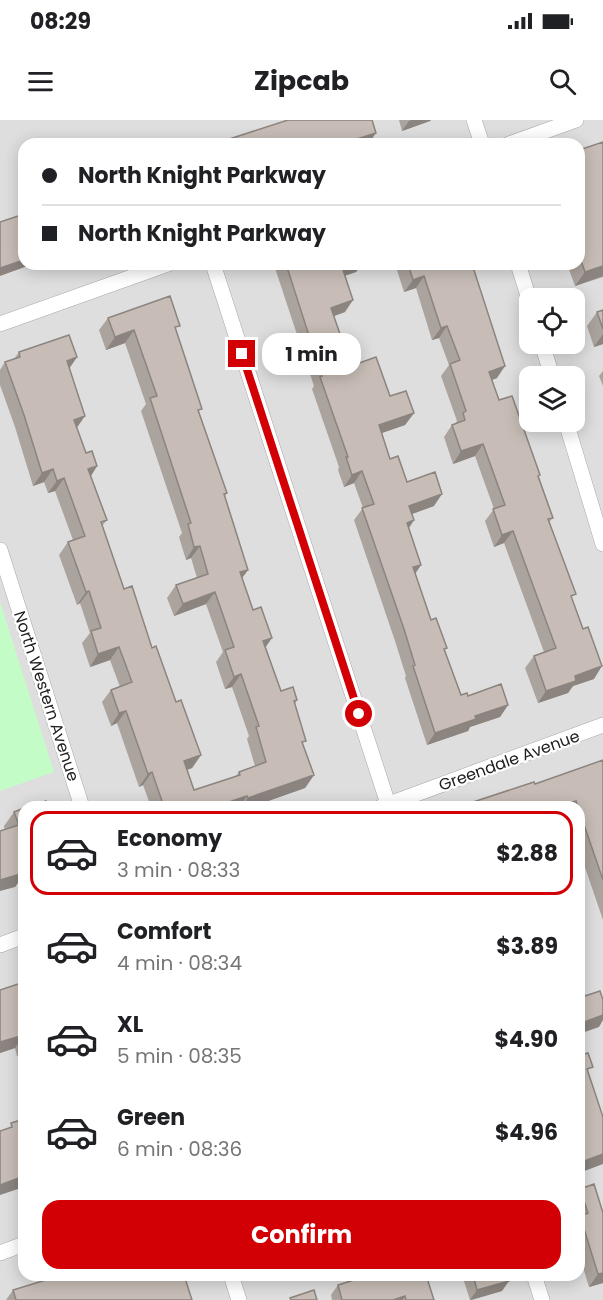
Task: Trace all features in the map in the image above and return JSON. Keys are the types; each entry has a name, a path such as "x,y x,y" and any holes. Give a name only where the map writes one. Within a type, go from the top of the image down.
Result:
{"street":[{"path":"474,120 480,138"},
{"path":"526,138 576,120"},
{"path":"0,324 151,270"},
{"path":"215,270 384,801"},
{"path":"520,270 526,288"},
{"path":"569,432 603,544"},
{"name":"North Western Avenue","path":"0,550 80,801"},
{"name":"Greendale Avenue","path":"399,801 603,725"},
{"path":"0,945 18,938"},
{"path":"0,1253 18,1246"},
{"path":"233,1281 239,1300"},
{"path":"536,1281 542,1300"}],"shaded area":[{"path":"0,120 603,120 603,1300 0,1300"}],"green space":[{"path":"0,602 54,772 0,791"}],"building":[{"path":"288,120 372,120 376,133 360,138 232,138"},
{"path":"603,142 603,266 585,272 584,270 585,148"},
{"path":"18,216 18,262 0,268 0,222"},
{"path":"288,270 343,270 353,300 331,308 351,366 376,357 390,396 406,391 414,413 379,425 390,459 398,456 407,482 435,472 442,494 409,506 414,520 407,523 421,565 413,567 431,620 436,618 447,648 444,649 461,695 467,693 468,696 501,684 508,705 435,733 413,666 415,665 404,629 362,508 374,504 362,471 352,475 320,377 322,376"},
{"path":"410,270 474,270 505,366 489,372 499,400 512,396 519,416 519,432 525,432 540,475 538,476 553,518 548,519 576,594 571,596 583,629 588,627 602,666 575,676 576,681 546,691 534,656 556,648 513,531 502,535 493,509 505,505 483,444 461,451 452,425 465,420 463,413 466,411 450,364 460,360 447,326 441,328 424,276 413,280"},
{"path":"170,296 180,326 175,327 202,409 198,410 227,493 224,494 248,570 240,572 253,610 261,607 272,638 263,641 281,691 293,687 297,700 294,701 306,741 302,742 314,775 248,798 247,796 232,801 162,801 152,772 148,774 126,711 119,713 111,690 132,682 119,647 98,654 91,631 101,628 89,591 86,592 68,542 85,536 64,478 57,481 53,469 42,473 5,362 20,357 19,352 69,335 77,357 67,361 85,416 74,420 86,453 92,451 97,466 88,469 107,520 101,522 124,589 132,586 152,648 156,646 176,702 181,700 201,755 184,761 194,790 240,775 239,772 266,762 256,727 259,726 241,674 234,677 225,650 234,647 215,592 183,604 176,585 208,574 200,546 194,547 188,524 191,523 150,398 157,396 134,330 115,337 108,318"},
{"path":"603,310 603,329 597,312"},
{"path":"603,760 603,880 585,828 585,801 476,801 534,782 535,784"},
{"path":"18,810 18,822 14,812"},
{"path":"18,825 18,875 0,880 0,831"},
{"path":"18,984 18,1037 0,1042 0,990"},
{"path":"600,991 603,1000 603,1015 585,1022 585,996"},
{"path":"588,1053 593,1067 587,1069 603,1117 603,1154 585,1161 585,1054"},
{"path":"18,1121 18,1178 0,1185 0,1131 12,1127 11,1123"},
{"path":"594,1184 603,1213 603,1273 598,1274 585,1232 585,1214 588,1213 585,1204 585,1187"},
{"path":"42,1281 186,1281 192,1300 16,1300 13,1290"},
{"path":"351,1281 428,1281 434,1300 406,1300 405,1296 393,1300 342,1300 338,1285"},
{"path":"475,1281 509,1281 477,1290"},
{"path":"314,1290 317,1300 291,1300 290,1298"}],"route":[{"path":"242,354 359,714"}]}
